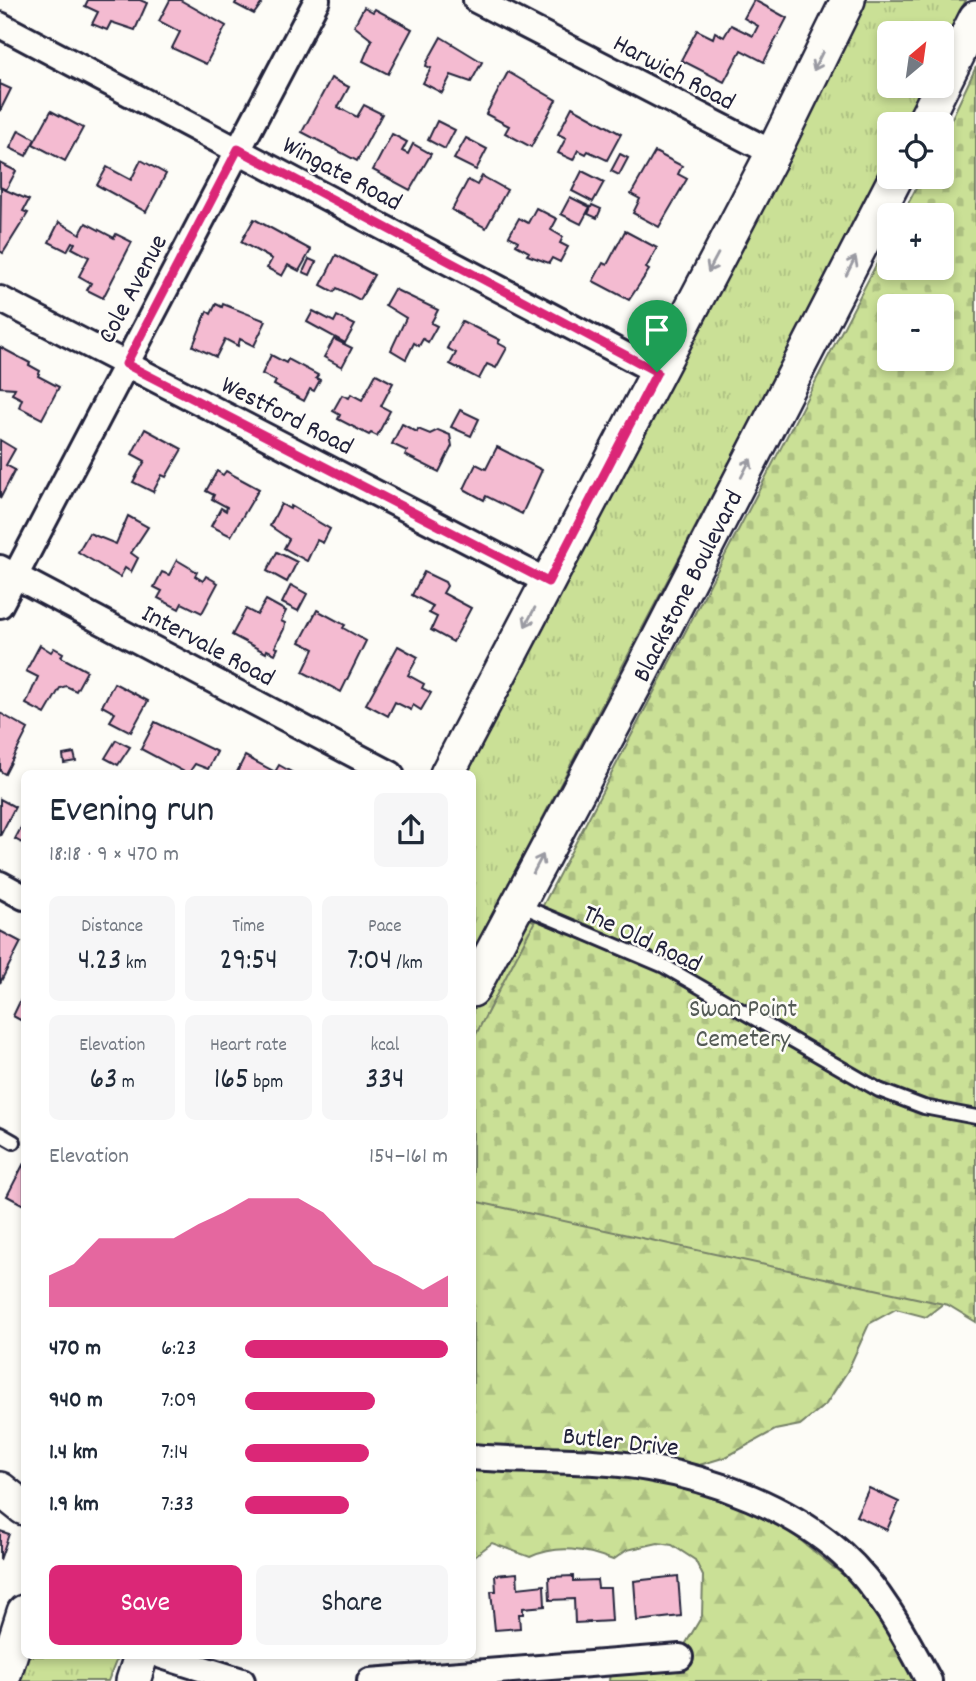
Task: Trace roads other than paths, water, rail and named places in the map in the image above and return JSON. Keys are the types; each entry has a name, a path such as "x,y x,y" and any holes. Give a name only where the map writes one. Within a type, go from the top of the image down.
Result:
{"main road":[{"path":"449,770 773,153 848,0"},
{"path":"929,112 976,18"},
{"name":"Blackstone Boulevard","path":"476,982 639,677 890,189"},
{"path":"0,1489 21,1506"},
{"path":"2,1681 21,1621"},
{"path":"133,1681 140,1659"}],"street":[{"name":"Cole Avenue","path":"0,605 8,572 126,364 317,0"},
{"name":"Harwich Road","path":"476,0 773,153"},
{"name":"Wingate Road","path":"0,25 657,372"},
{"name":"Westford Road","path":"0,299 548,582"},
{"name":"Intervale Road","path":"8,572 383,770"},
{"path":"0,884 21,895"},
{"name":"Butler Drive","path":"476,1457 646,1468 689,1477 763,1504 841,1553 883,1602 929,1681"},
{"path":"370,1681 607,1672 680,1657"},
{"path":"172,1659 242,1681"}],"lane":[{"name":"The Old Road","path":"516,903 664,966 879,1090 973,1115"},
{"path":"0,1134 14,1142"}],"park label":[{"name":"Swan Point Cemetery","path":"743,1022"}]}
